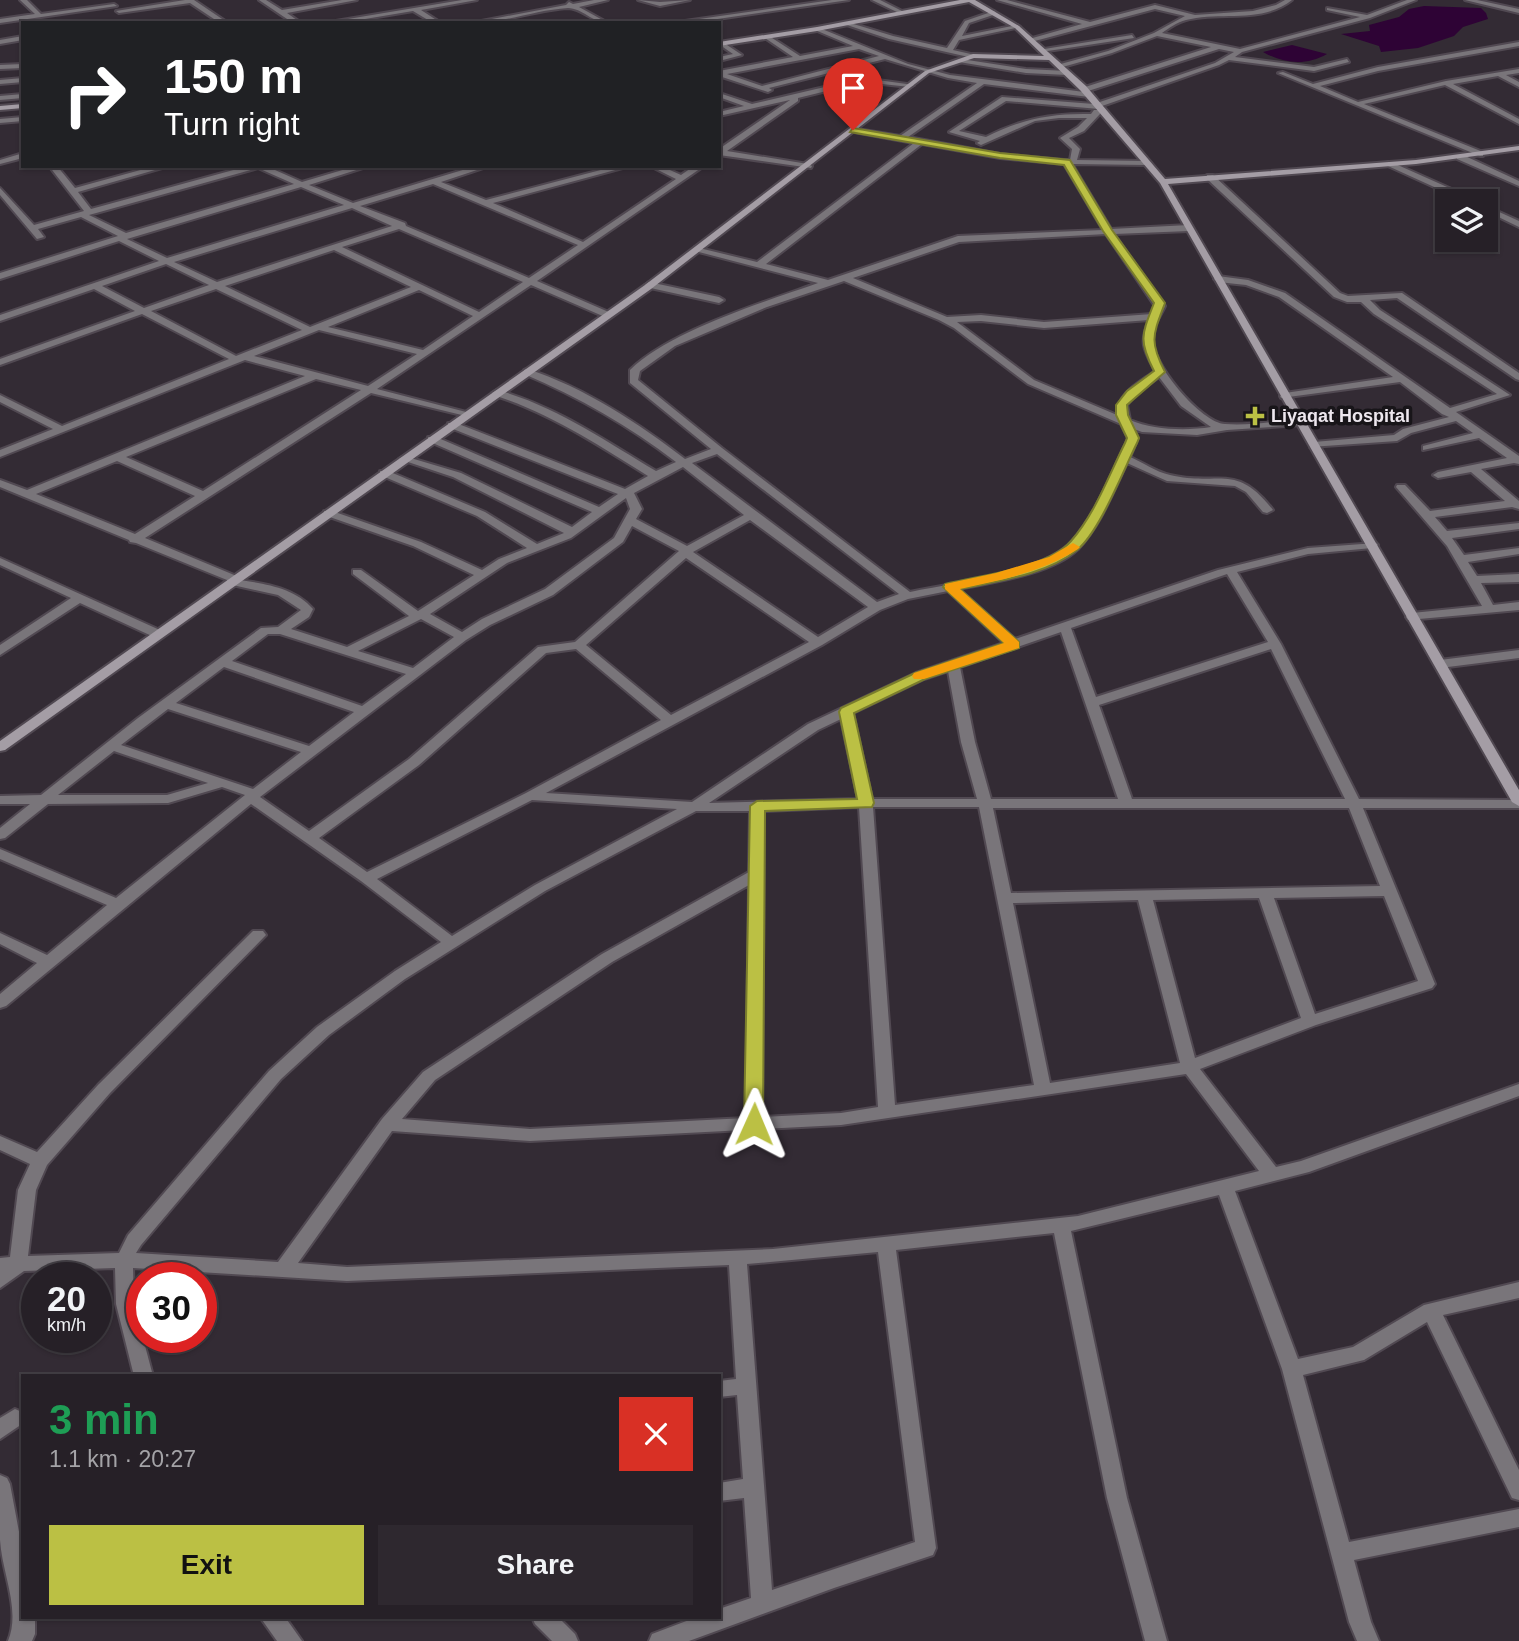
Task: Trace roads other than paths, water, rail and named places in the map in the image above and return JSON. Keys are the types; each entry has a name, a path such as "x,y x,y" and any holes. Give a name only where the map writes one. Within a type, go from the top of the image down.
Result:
{"street":[{"path":"23,0 40,16"},
{"path":"107,0 126,17"},
{"path":"262,0 295,21"},
{"path":"281,12 354,0"},
{"path":"340,21 473,0"},
{"path":"559,0 601,21"},
{"path":"486,21 604,0"},
{"path":"641,0 660,4 687,0"},
{"path":"688,21 846,0"},
{"path":"875,0 903,13"},
{"path":"530,796 726,808 866,803 1519,803 1163,182 1067,73 1017,27 971,0 848,24 721,44"},
{"path":"1000,0 1143,39"},
{"path":"1144,0 1197,17"},
{"path":"1059,66 1110,52 1156,34 1184,19 1249,12 1279,6 1289,0"},
{"path":"987,140 953,132 1004,99 1099,107 1240,51 1368,17 1413,0"},
{"path":"1468,0 1517,9"},
{"path":"0,21 191,1 222,21"},
{"path":"764,4 774,9"},
{"path":"398,5 434,21"},
{"path":"1031,40 1157,6"},
{"path":"1329,9 1368,17"},
{"path":"948,52 967,22 994,13"},
{"path":"848,24 948,52 973,56 1050,58"},
{"path":"956,39 1017,27"},
{"path":"817,29 927,72 981,83 1087,93 1219,47"},
{"path":"1156,34 1240,51"},
{"path":"767,37 799,58"},
{"path":"1041,50 1133,37"},
{"path":"0,42 21,38"},
{"path":"1316,85 1388,67 1519,44"},
{"path":"721,45 740,55 721,60"},
{"path":"761,88 922,45"},
{"path":"721,73 859,47"},
{"path":"1504,47 1519,53"},
{"path":"0,747 608,315 808,166 927,72 973,56"},
{"path":"1228,58 1311,69 1347,61"},
{"path":"957,60 1026,71 1067,73"},
{"path":"0,67 21,66"},
{"path":"1361,103 1446,83 1519,71"},
{"path":"1281,73 1361,103 1480,154"},
{"path":"721,74 795,97"},
{"path":"1499,74 1519,85"},
{"path":"721,114 867,79 910,85"},
{"path":"0,82 21,80"},
{"path":"901,139 981,83"},
{"path":"1446,83 1519,122"},
{"path":"12,89 21,88"},
{"path":"0,98 21,96"},
{"path":"721,96 751,106"},
{"path":"721,152 795,97"},
{"path":"0,108 21,106"},
{"path":"1070,162 1076,149 1064,138 1081,128 1099,107"},
{"path":"968,151 1032,117 1059,114 1092,116"},
{"path":"0,121 21,119"},
{"path":"853,130 968,151 1070,162 1147,163"},
{"path":"759,265 920,142"},
{"path":"1163,182 1460,158 1518,148"},
{"path":"721,153 808,166"},
{"path":"0,162 21,157"},
{"path":"1460,158 1519,184"},
{"path":"1070,162 1108,231 1159,303 1147,335 1148,349 1160,372 1185,404 1220,428"},
{"path":"1391,164 1445,189"},
{"path":"54,168 73,191 86,214 122,237 216,286 313,328 425,354"},
{"path":"73,191 158,168"},
{"path":"33,228 252,168"},
{"path":"264,168 608,315"},
{"path":"0,276 358,168"},
{"path":"2,315 468,168"},
{"path":"485,203 618,168"},
{"path":"658,168 681,178"},
{"path":"134,540 425,354 697,168"},
{"path":"1210,177 1337,295 1347,299 1400,296 1519,377"},
{"path":"433,181 584,245"},
{"path":"0,190 40,237"},
{"path":"1498,214 1519,224"},
{"path":"0,362 145,310 402,226"},
{"path":"907,595 633,381 635,370 672,344 764,305 969,236 1189,228"},
{"path":"334,247 481,316"},
{"path":"698,249 827,283"},
{"path":"844,277 946,320 1031,382 1128,424 1170,433 1301,422"},
{"path":"1218,279 1248,283 1282,295 1518,460"},
{"path":"93,285 238,358 316,375 467,415"},
{"path":"649,285 719,300"},
{"path":"0,454 419,287"},
{"path":"1362,298 1377,312 1511,396"},
{"path":"946,320 981,318 1044,325 1155,317"},
{"path":"527,372 570,389 603,407 685,462 751,515 876,607"},
{"path":"366,878 530,796 818,642 876,607 907,595 999,576 1054,559 1069,551 1096,514 1133,438 1122,415 1122,405 1131,393 1160,372"},
{"path":"27,494 316,375"},
{"path":"1286,396 1399,379"},
{"path":"497,393 524,400 546,410 656,476"},
{"path":"1314,445 1397,438 1407,431 1511,396"},
{"path":"0,398 60,429"},
{"path":"0,1002 253,796 413,672 486,622 549,592 619,540 636,506 627,492 452,425"},
{"path":"1427,448 1483,434"},
{"path":"432,439 599,510"},
{"path":"1503,449 1519,446"},
{"path":"346,652 419,615 503,561 572,532 599,510 656,476 718,450"},
{"path":"117,457 202,495"},
{"path":"1124,457 1167,478 1238,483 1250,490 1267,510"},
{"path":"404,459 457,475 572,532"},
{"path":"1438,475 1518,460"},
{"path":"1473,468 1517,505"},
{"path":"384,473 481,514 536,548"},
{"path":"0,483 233,581 278,592 304,605 307,609 305,614 281,630"},
{"path":"1401,487 1446,535 1463,559 1490,610"},
{"path":"1429,514 1517,505"},
{"path":"328,513 418,544 482,574"},
{"path":"309,838 414,762 542,650 579,645 687,552 751,515"},
{"path":"630,520 687,552 818,642"},
{"path":"1446,535 1519,526"},
{"path":"143,1374 125,1304 124,1260 134,1240 275,1075 323,1031 400,975 540,888 696,805 813,727 920,676 1230,570 1308,551 1372,545"},
{"path":"1463,559 1519,551"},
{"path":"0,561 158,634"},
{"path":"388,1124 530,1135 841,1119 1043,1088 1177,1071 1310,1021 1427,984 1354,804 1275,644 1230,570"},
{"path":"357,572 419,615 462,637"},
{"path":"1475,580 1519,578"},
{"path":"950,587 1014,645"},
{"path":"0,651 79,598"},
{"path":"1412,617 1519,606"},
{"path":"1065,628 1128,804"},
{"path":"0,835 166,704 265,631 281,630 413,672"},
{"path":"1091,703 1275,644"},
{"path":"579,645 670,721"},
{"path":"1440,664 1519,654"},
{"path":"222,662 363,710"},
{"path":"953,665 968,741 985,803 1043,1088"},
{"path":"166,704 310,751"},
{"path":"846,712 866,803 887,1112"},
{"path":"112,746 253,796 452,943"},
{"path":"0,800 41,802 168,799 222,783"},
{"path":"754,1124 757,806"},
{"path":"0,854 118,904"},
{"path":"283,1270 388,1124 429,1076 607,958 757,874"},
{"path":"1004,898 1389,891"},
{"path":"1265,893 1310,1021"},
{"path":"1144,895 1189,1066 1272,1175"},
{"path":"0,1280 9,1265 27,1190 40,1161 104,1090 258,936"},
{"path":"0,938 48,962"},
{"path":"9,1265 124,1260 347,1274 737,1257 1061,1225 1303,1167 1519,1090"},
{"path":"0,1143 40,1161"},
{"path":"1225,1186 1292,1369 1360,1622 1368,1641"},
{"path":"1061,1225 1117,1498 1156,1641"},
{"path":"721,1619 926,1548 886,1244"},
{"path":"737,1257 762,1604"},
{"path":"1292,1369 1357,1354 1431,1310 1519,1290"},
{"path":"1431,1310 1519,1491"},
{"path":"721,1389 746,1386"},
{"path":"0,1484 21,1604"},
{"path":"721,1492 753,1487"},
{"path":"1342,1553 1519,1518"},
{"path":"19,1641 24,1634 23,1619"},
{"path":"273,1619 291,1641"},
{"path":"545,1619 567,1641"},
{"path":"660,1641 721,1619"}],"place":[{"name":"Liyaqat Hospital","path":"1255,416"}]}
